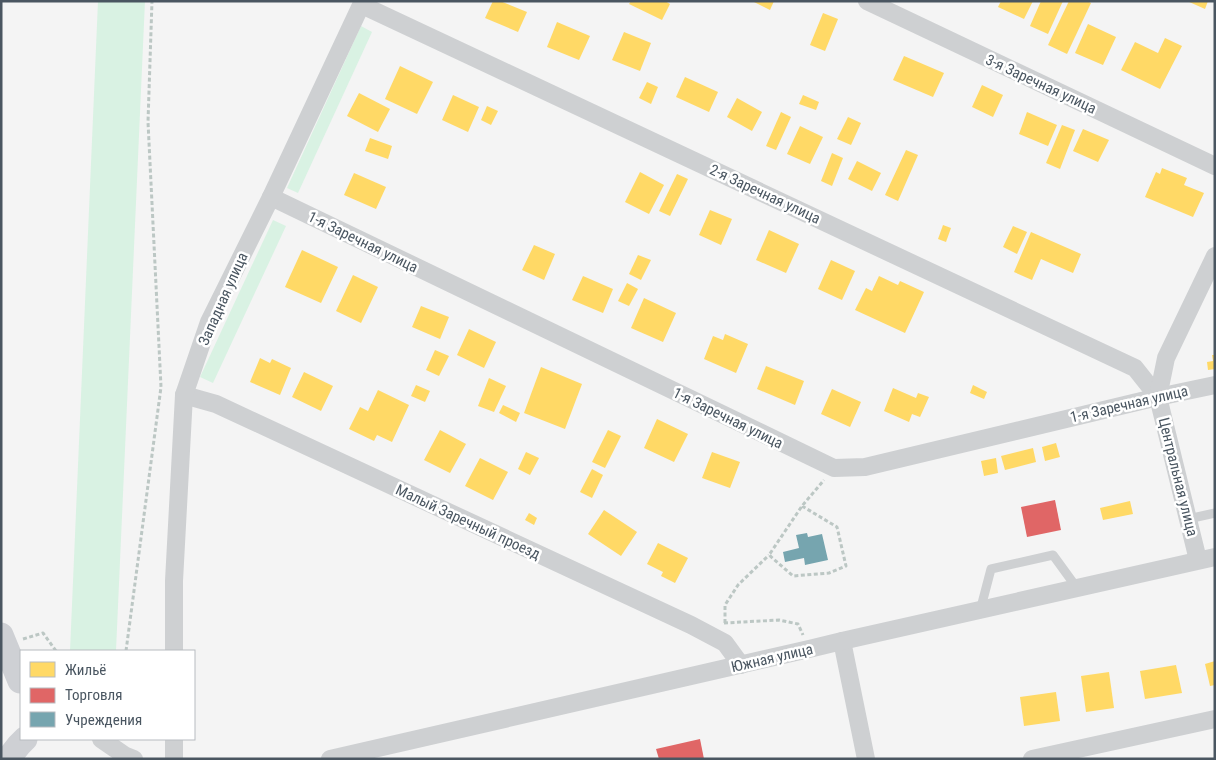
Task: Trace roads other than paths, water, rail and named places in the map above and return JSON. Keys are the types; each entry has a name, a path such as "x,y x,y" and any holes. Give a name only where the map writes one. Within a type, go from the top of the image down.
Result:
{"street":[{"name":"3-я Заречная улица","path":"867,1 1215,166"},
{"name":"Западная улица","path":"174,650 174,582 184,395 209,322 363,3"},
{"name":"2-я Заречная улица","path":"363,3 1135,368 1158,397"},
{"name":"1-я Заречная улица","path":"271,197 834,468 865,467 1215,385"},
{"name":"Центральная улица","path":"1207,558 1188,518 1158,397 1166,358 1215,256"},
{"name":"Малый Заречный проезд","path":"184,395 216,404 691,625 725,642 741,665"},
{"name":"Южная улица","path":"330,759 1207,558"},
{"path":"3,640 14,679"},
{"path":"842,641 866,759"},
{"path":"1032,759 1215,719"},
{"path":"102,740 124,755 134,759"},
{"path":"174,740 174,759"}],"lane":[{"path":"1188,518 1215,513"},
{"path":"980,610 992,569 1053,555 1077,588"}]}
